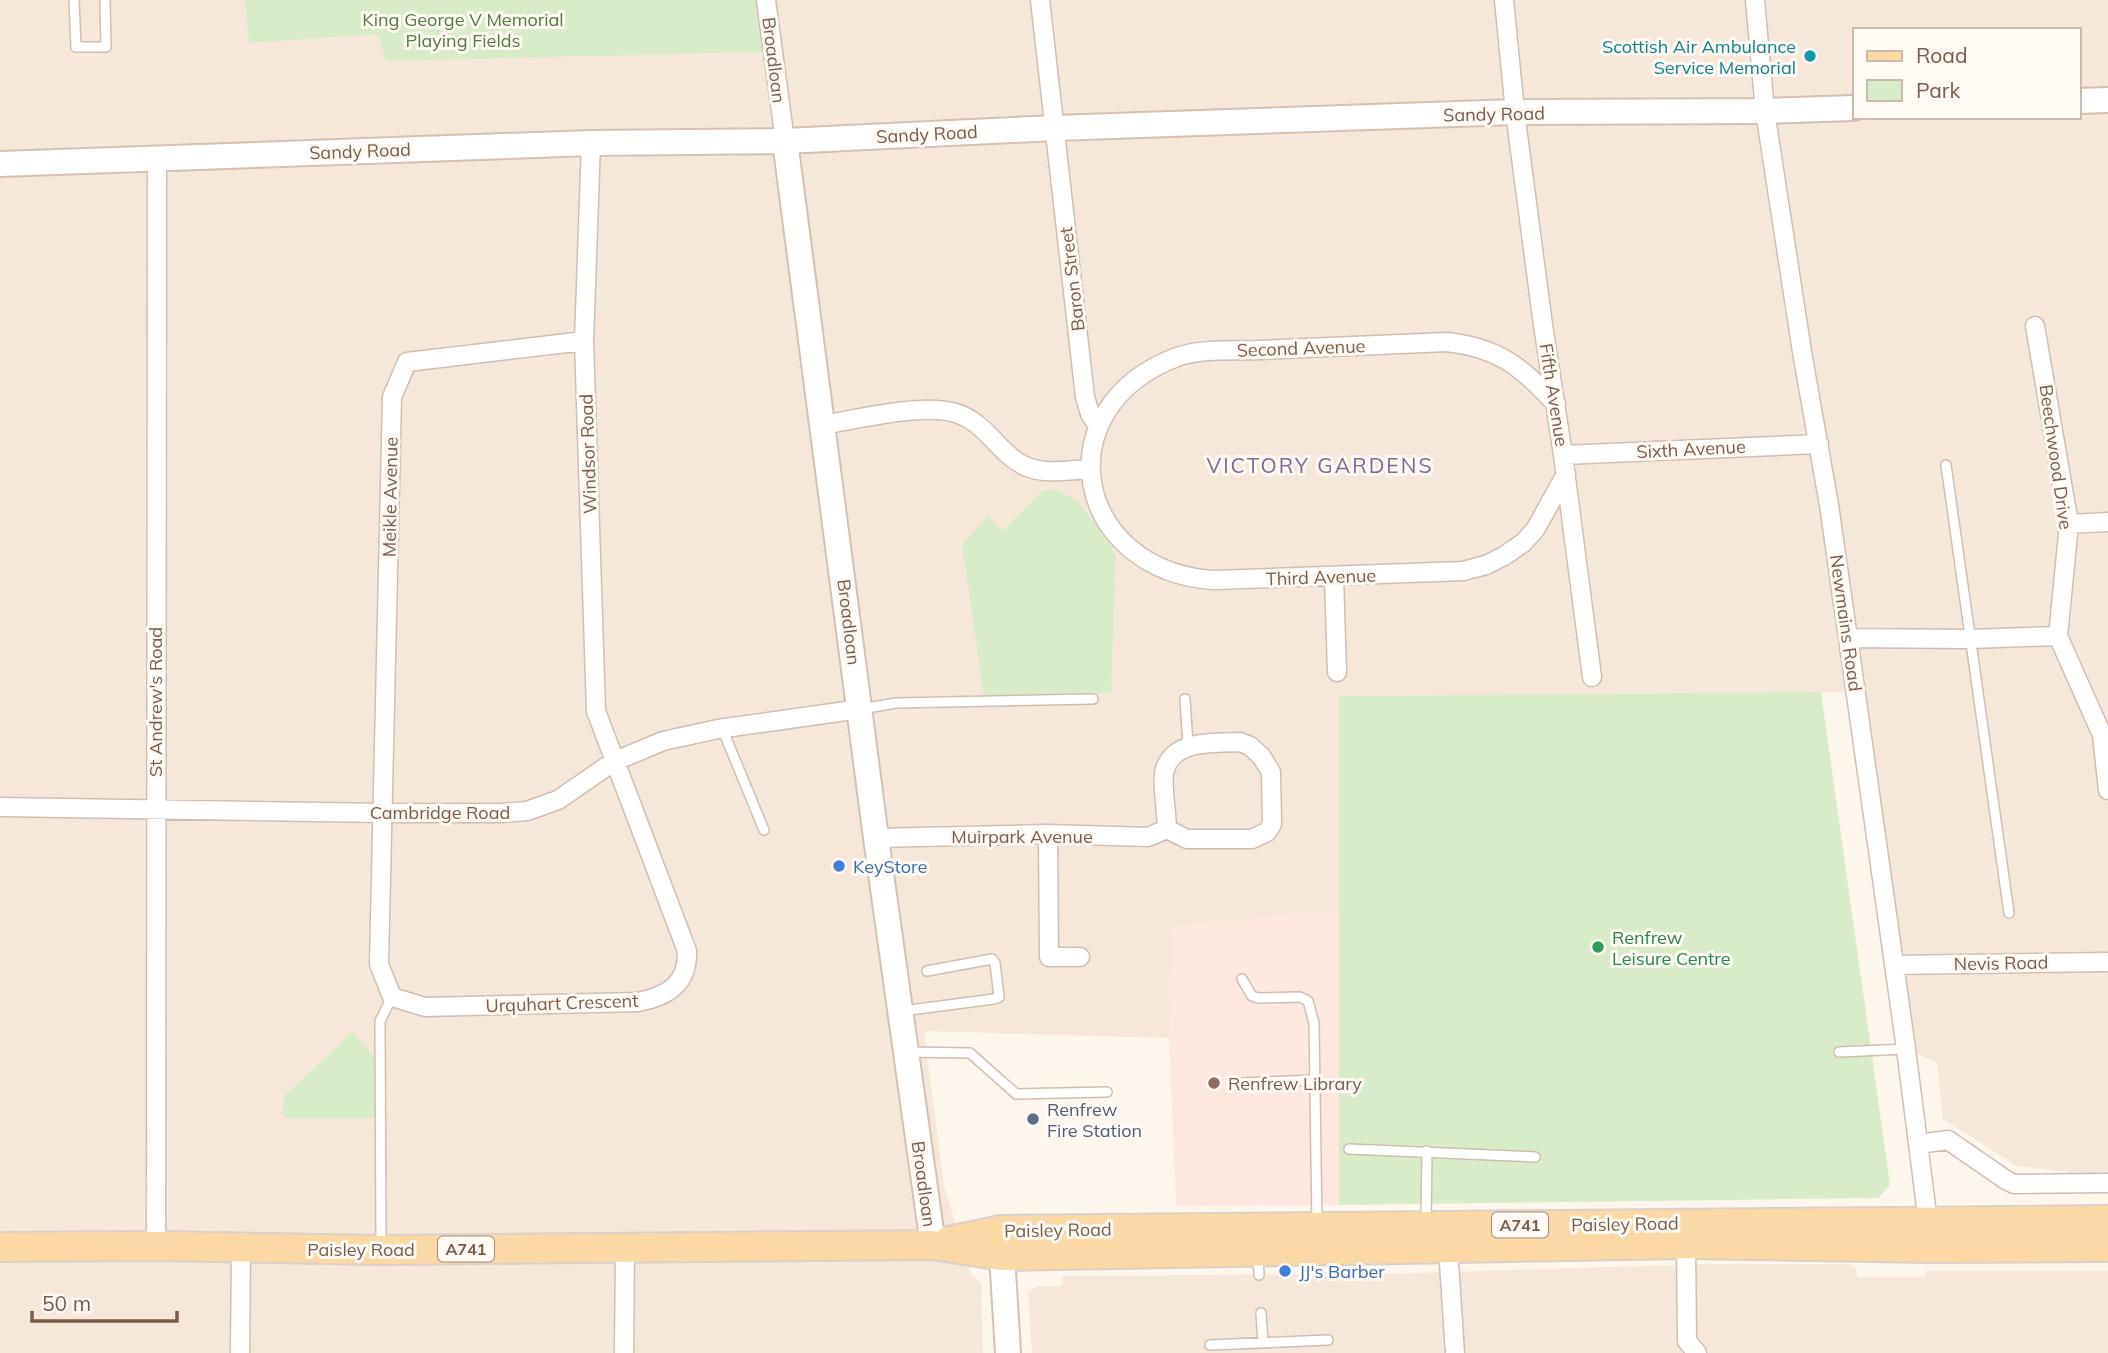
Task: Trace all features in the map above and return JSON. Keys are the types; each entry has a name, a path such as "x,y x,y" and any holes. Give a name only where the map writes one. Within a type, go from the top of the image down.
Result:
{"main road":[{"path":"2080,101 2108,100"},
{"name":"Sandy Road","path":"0,164 591,143 785,141 1055,128 1515,112 1853,108"},
{"name":"Broadloan","path":"785,141 876,838 933,1245"},
{"name":"Paisley Road","path":"1086,1242 1259,1263 1448,1248 1686,1244 1929,1234 2108,1220"},
{"name":"Paisley Road","path":"0,1247 156,1246 381,1250 933,1245 1086,1242 1318,1227 1426,1226 1929,1234 2108,1247"},
{"path":"1001,1243 1007,1353"}],"street":[{"name":"Broadloan","path":"766,0 785,141"},
{"name":"Baron Street","path":"1040,0 1085,397 1090,414 1098,426"},
{"name":"Fifth Avenue","path":"1504,0 1515,112 1592,677"},
{"name":"Newmains Road","path":"1755,0 1765,111 1848,638 1906,1049 1929,1234"},
{"name":"Windsor Road","path":"591,143 584,341 596,711 614,762"},
{"name":"St Andrew's Road","path":"156,1246 157,158"},
{"name":"Beechwood Drive","path":"2035,326 2069,524 2058,636 2105,735 2108,790"},
{"name":"Meikle Avenue","path":"383,813 392,397 407,362 584,341"},
{"name":"Second Avenue","path":"1090,469 1098,426 1118,397 1131,383 1150,370 1191,353 1447,342 1470,344 1494,352 1529,376 1556,404"},
{"path":"823,425 922,410 954,412 985,429 1011,457 1034,470 1090,469"},
{"name":"Sixth Avenue","path":"1563,455 1819,444"},
{"name":"Third Avenue","path":"1090,469 1096,499 1110,529 1140,557 1184,577 1214,580 1463,570 1486,565 1523,543 1535,530 1566,474"},
{"path":"2069,524 2108,522"},
{"path":"1334,577 1337,672"},
{"path":"1848,638 1969,639 2058,636"},
{"name":"Cambridge Road","path":"0,807 383,813 527,811 558,800 614,762 663,741 722,728 860,709"},
{"path":"1240,742 1250,746 1261,756 1271,772 1272,824 1267,832 1252,839 1187,839 1167,830 1164,773 1172,757 1188,745 1240,742"},
{"name":"Urquhart Crescent","path":"392,997 425,1007 638,1002 667,992 681,981 688,967 687,951 614,762"},
{"path":"383,813 379,964 392,997"},
{"name":"Muirpark Avenue","path":"876,838 1048,834 1148,837 1167,830"},
{"path":"1048,834 1049,957 1080,957"},
{"name":"Nevis Road","path":"1894,965 2108,962"},
{"path":"1918,1144 1948,1140 2014,1184 2108,1183"},
{"path":"1426,1226 1448,1248 1455,1353"},
{"path":"1686,1244 1687,1341 1697,1353"},
{"path":"240,1353 241,1247"},
{"path":"624,1353 625,1247"}],"lane":[{"path":"74,0 76,47 106,47 105,0"},
{"path":"1946,465 2009,913"},
{"path":"860,709 896,703 1093,699"},
{"path":"1185,699 1188,745"},
{"path":"722,728 764,830"},
{"path":"900,1011 999,997 995,963 992,959 927,971"},
{"path":"1242,979 1252,996 1300,997 1308,1001 1314,1023 1318,1227"},
{"path":"381,1250 380,1021 392,997"},
{"path":"1839,1052 1906,1049"},
{"path":"906,1052 970,1053 1016,1094 1107,1092"},
{"path":"1243,1083 1315,1080"},
{"path":"1349,1149 1535,1157"},
{"path":"1426,1226 1427,1151"},
{"path":"1261,1313 1263,1342"},
{"path":"1210,1345 1328,1340"}],"shaded area":[{"path":"0,0 2108,0 2108,1177 2017,1166 1943,1119 1937,1063 1906,1049 1855,692 1339,696 1340,910 1172,927 1169,1038 924,1031 944,1186 971,1273 981,1283 983,1353 0,1353"},
{"path":"1340,910 1339,1205 1176,1206 1169,1038 1172,927"},
{"path":"1708,1264 1848,1264 1856,1269 1858,1277 1925,1277 1926,1271 2108,1271 2108,1353 1032,1353 1028,1292 1038,1286 1063,1286 1062,1276 1384,1274"}],"green space":[{"name":"King George V Memorial Playing Fields","path":"245,0 756,0 763,52 386,61 378,34 249,43"},
{"path":"1043,490 1058,490 1079,502 1116,554 1111,693 984,695 962,544 988,517 1003,531"},
{"name":"Renfrew Leisure Centre","path":"1821,692 1890,1185 1878,1198 1339,1205 1339,696"},
{"path":"353,1032 375,1059 375,1118 283,1118 284,1096"}],"place":[{"name":"Scottish Air Ambulance Service Memorial","path":"1810,56"},
{"name":"KeyStore","path":"839,866"},
{"name":"Renfrew Leisure Centre","path":"1598,947"},
{"name":"Renfrew Library","path":"1214,1083"},
{"name":"Renfrew Fire Station","path":"1033,1119"},
{"name":"JJ's Barber","path":"1285,1271"}],"district":[{"name":"VICTORY GARDENS","path":"1320,465"}]}
